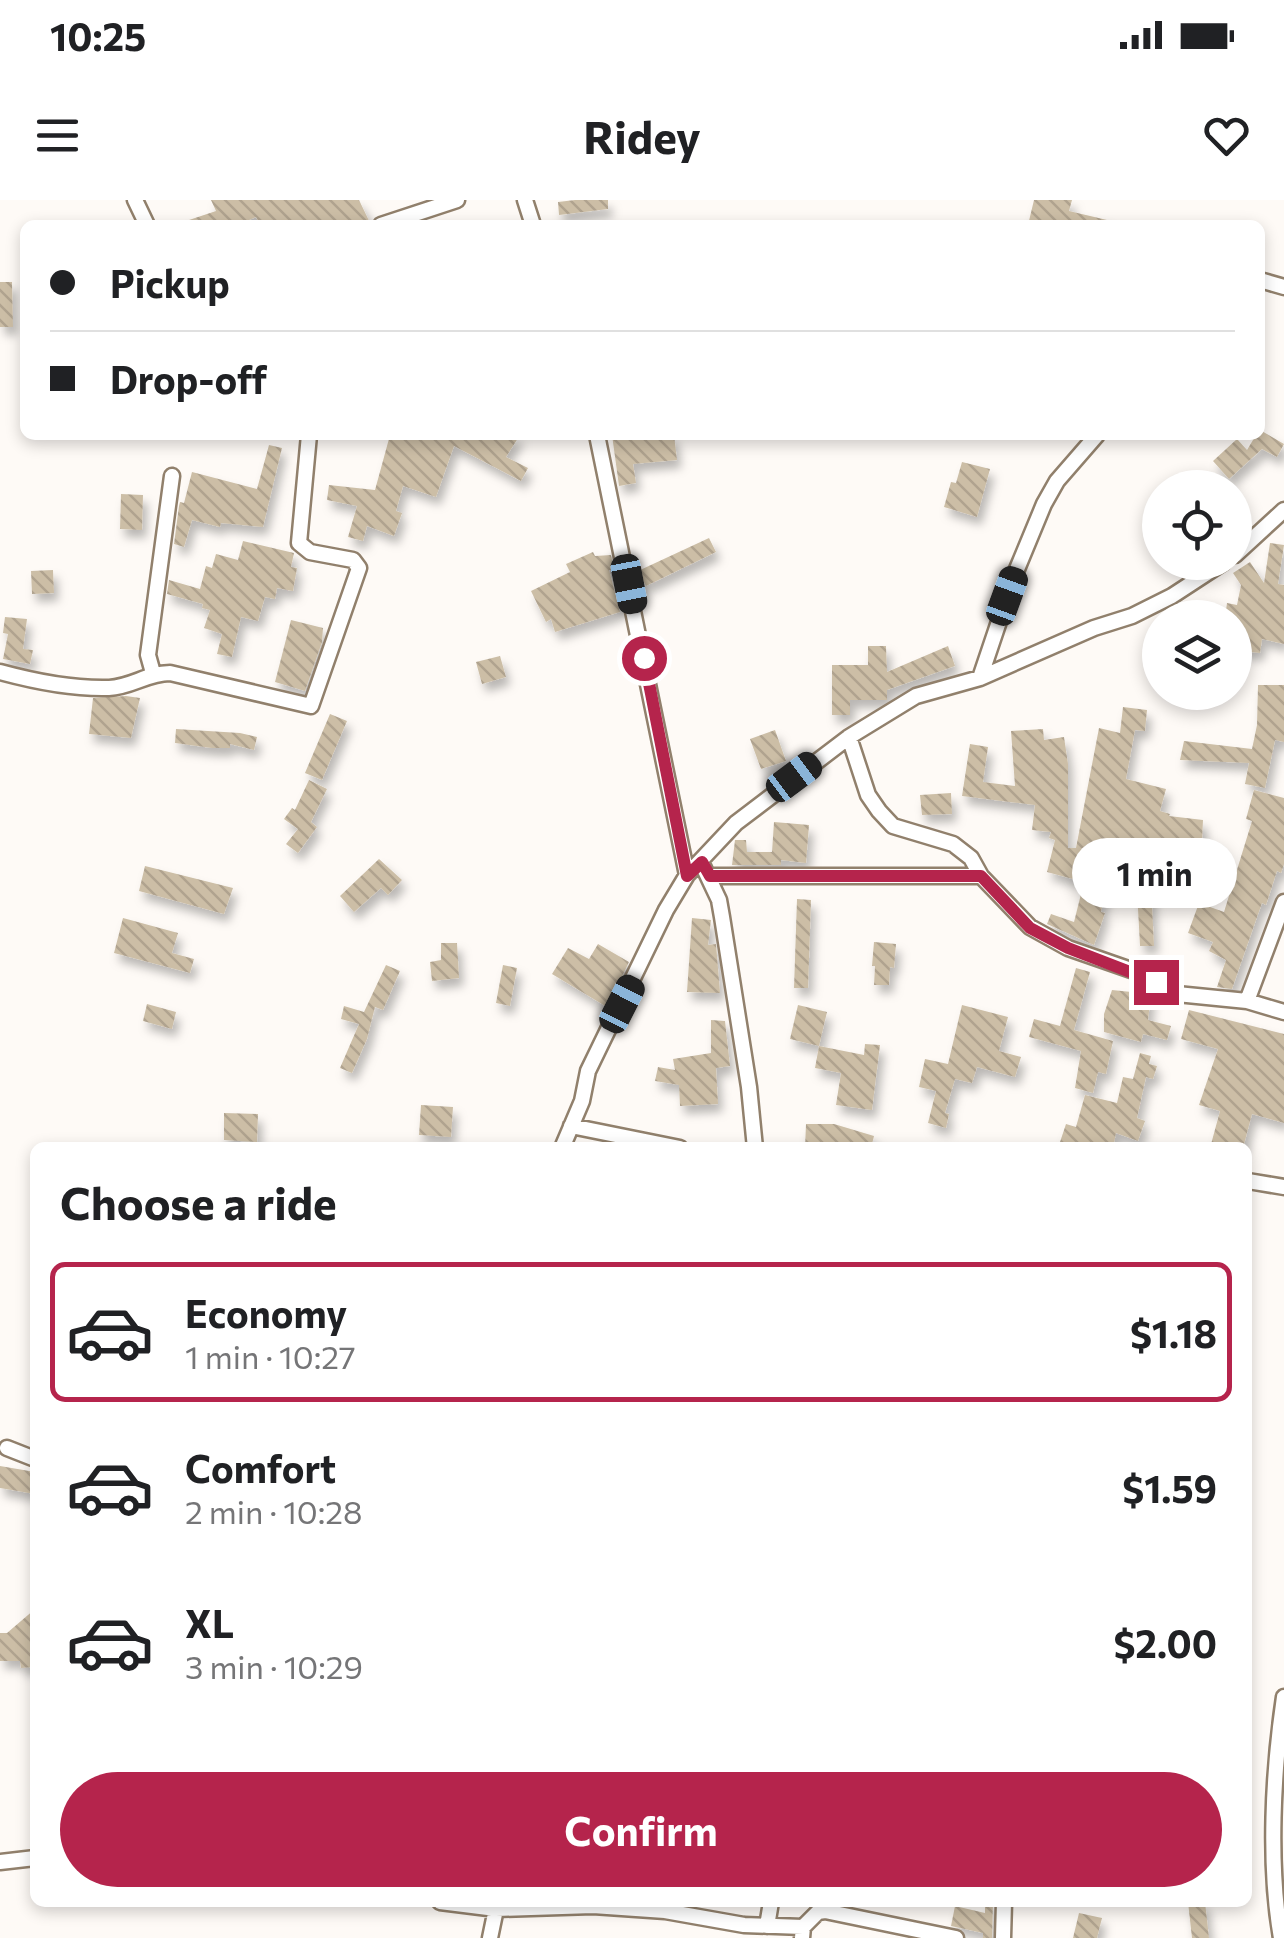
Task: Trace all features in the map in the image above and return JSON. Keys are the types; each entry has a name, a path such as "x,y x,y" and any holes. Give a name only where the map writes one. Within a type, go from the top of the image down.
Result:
{"street":[{"path":"396,220 457,200"},
{"path":"0,672 108,688 153,673 188,676 308,706 313,704 358,568 353,560 310,552 299,542 308,440"},
{"path":"599,440 687,876"},
{"path":"980,678 1009,589 1044,504 1057,481 1093,440"},
{"path":"153,673 148,656 172,476"},
{"path":"1252,539 1284,510"},
{"path":"565,1142 582,1101 588,1071 666,910 687,876 736,823 848,737 916,696 980,678 1094,628 1132,616 1196,580"},
{"path":"848,737 868,795 893,826 954,844 971,858 981,876 1030,928 1068,948 1134,971 1177,994 1247,1001 1284,1012"},
{"path":"702,862 722,917 749,1087 754,1142"},
{"path":"710,876 981,876"},
{"path":"1247,1001 1284,902"},
{"path":"572,1126 651,1142"},
{"path":"1252,1181 1284,1187"},
{"path":"7,1448 30,1457"},
{"path":"1281,1938 1275,1831 1284,1697"},
{"path":"0,1862 30,1859"},
{"path":"480,1907 561,1907"},
{"path":"607,1907 665,1911 803,1933 818,1912 825,1911 956,1938"},
{"path":"767,1926 770,1907"},
{"path":"1003,1938 1004,1907"},
{"path":"490,1938 496,1909"}],"building":[{"path":"211,200 359,200 369,220 189,220 216,211"},
{"path":"608,200 608,209 559,215 558,202"},
{"path":"1034,200 1072,200 1069,211 1107,220 1029,220"},
{"path":"0,282 12,282 13,327 0,327"},
{"path":"1265,433 1284,444 1277,457 1262,449 1239,470 1221,470 1213,461 1238,440 1247,450 1253,440 1265,440"},
{"path":"389,440 517,440 506,457 528,468 521,481 454,446 436,497 403,486 396,511 402,513 394,536 367,526 363,541 348,537 357,506 327,500 329,485 375,490"},
{"path":"613,440 675,440 677,460 633,464 636,483 619,486"},
{"path":"269,445 282,448 263,527 221,523 220,527 192,520 184,547 174,544 180,502 184,503 192,472 257,489"},
{"path":"962,462 990,469 977,517 944,507"},
{"path":"121,494 143,495 142,530 120,529"},
{"path":"709,538 716,552 646,586 638,571"},
{"path":"243,541 294,553 291,567 297,568 293,591 277,588 275,599 265,597 258,621 241,617 232,657 217,654 222,634 204,628 210,610 202,608 203,604 167,594 169,580 200,589 206,566 212,568 216,554 238,560"},
{"path":"1270,543 1284,545 1278,584 1284,585 1284,644 1262,639 1260,653 1252,652 1252,600 1238,600 1241,585 1238,580 1252,580 1252,565 1264,583"},
{"path":"593,552 595,556 611,555 614,570 609,570 620,612 555,632 551,619 546,622 531,591 570,572 566,564"},
{"path":"53,570 54,593 32,594 31,571"},
{"path":"5,617 27,619 23,649 33,650 30,664 3,659 8,634 3,633"},
{"path":"291,620 323,628 305,691 275,682"},
{"path":"868,646 886,646 887,672 948,646 955,666 887,690 887,700 850,700 850,715 832,715 832,665 868,665"},
{"path":"500,656 506,677 482,684 476,662"},
{"path":"1258,685 1284,685 1284,742 1275,740 1265,788 1245,784 1249,763 1180,760 1184,741 1252,749"},
{"path":"93,698 140,698 131,738 89,734"},
{"path":"1123,707 1147,710 1145,731 1135,730 1126,779 1166,789 1160,811 1169,816 1203,820 1202,841 1162,838 1163,870 1191,868 1192,883 1151,885 1154,946 1140,946 1137,890 1106,891 1101,912 1105,913 1094,945 1047,924 1051,914 1074,922 1084,882 1047,872 1055,840 1049,838 1051,832 1032,830 1035,805 962,796 970,744 988,747 983,782 1015,786 1011,731 1043,729 1044,740 1064,737 1068,764 1068,848 1076,848 1099,728 1120,733"},
{"path":"330,714 347,721 322,780 305,773"},
{"path":"176,729 257,737 254,750 230,744 230,748 212,748 175,743"},
{"path":"775,730 786,761 761,769 750,739"},
{"path":"309,780 327,789 311,822 317,827 298,853 286,844 298,829 284,819 292,808 295,810"},
{"path":"1254,790 1284,798 1284,864 1281,873 1277,871 1266,905 1262,903 1232,989 1217,987 1226,960 1209,951 1213,942 1188,933 1199,903 1224,912 1252,821 1246,819"},
{"path":"951,793 952,814 922,815 920,795"},
{"path":"774,822 809,825 806,863 781,860 781,865 732,865 735,840 746,840 747,852 772,852"},
{"path":"379,859 402,880 388,895 381,888 354,912 340,896"},
{"path":"145,866 233,888 224,914 139,891"},
{"path":"797,899 811,900 808,988 794,988"},
{"path":"123,918 178,933 172,953 194,959 190,973 114,953"},
{"path":"692,918 711,920 708,945 716,944 720,993 687,992"},
{"path":"874,942 896,944 889,985 874,985"},
{"path":"441,943 457,943 459,978 432,981 430,962 441,960"},
{"path":"598,944 629,962 607,1007 552,974 568,948 589,959"},
{"path":"386,965 400,971 383,1010 375,1007 352,1073 340,1068 359,1024 341,1019 344,1006 364,1012"},
{"path":"503,965 517,968 510,1006 496,1003"},
{"path":"1076,968 1090,972 1074,1030 1113,1041 1106,1074 1098,1072 1093,1093 1075,1088 1081,1051 1029,1037 1034,1019 1060,1026"},
{"path":"1112,990 1151,994 1148,1020 1171,1026 1167,1040 1143,1034 1141,1042 1104,1032 1104,1014"},
{"path":"147,1004 176,1012 172,1029 143,1021"},
{"path":"798,1005 827,1012 819,1046 790,1039"},
{"path":"962,1005 1008,1017 999,1051 1021,1057 1015,1077 977,1067 972,1083 955,1079 945,1113 949,1114 946,1128 928,1123 936,1091 919,1087 925,1059 948,1064"},
{"path":"1189,1010 1284,1034 1284,1123 1252,1114 1245,1142 1212,1142 1220,1111 1199,1105 1218,1049 1181,1039"},
{"path":"711,1020 725,1021 730,1066 716,1068 718,1104 680,1106 679,1085 655,1081 658,1067 675,1070 673,1059 711,1053"},
{"path":"865,1044 880,1045 872,1110 836,1105 841,1073 815,1068 819,1046 864,1055"},
{"path":"1140,1053 1151,1056 1149,1064 1157,1066 1153,1079 1146,1077 1137,1118 1145,1121 1138,1141 1116,1133 1114,1142 1060,1142 1066,1124 1076,1127 1085,1095 1117,1103 1123,1077 1133,1079"},
{"path":"421,1105 453,1107 451,1137 419,1135"},
{"path":"224,1113 258,1114 257,1142 224,1140"},
{"path":"806,1124 834,1124 874,1136 872,1142 805,1142"},
{"path":"0,1466 30,1471 30,1493 0,1488"},
{"path":"30,1613 30,1667 21,1668 20,1661 0,1661 0,1633 7,1633"},
{"path":"955,1907 985,1913 985,1907 993,1907 992,1938 951,1926"},
{"path":"1189,1907 1206,1907 1209,1938 1192,1938"},
{"path":"1079,1913 1102,1918 1097,1938 1073,1938"}],"route":[{"path":"644,658 687,876 702,862 710,876 981,876 1030,928 1068,948 1156,982"}]}
